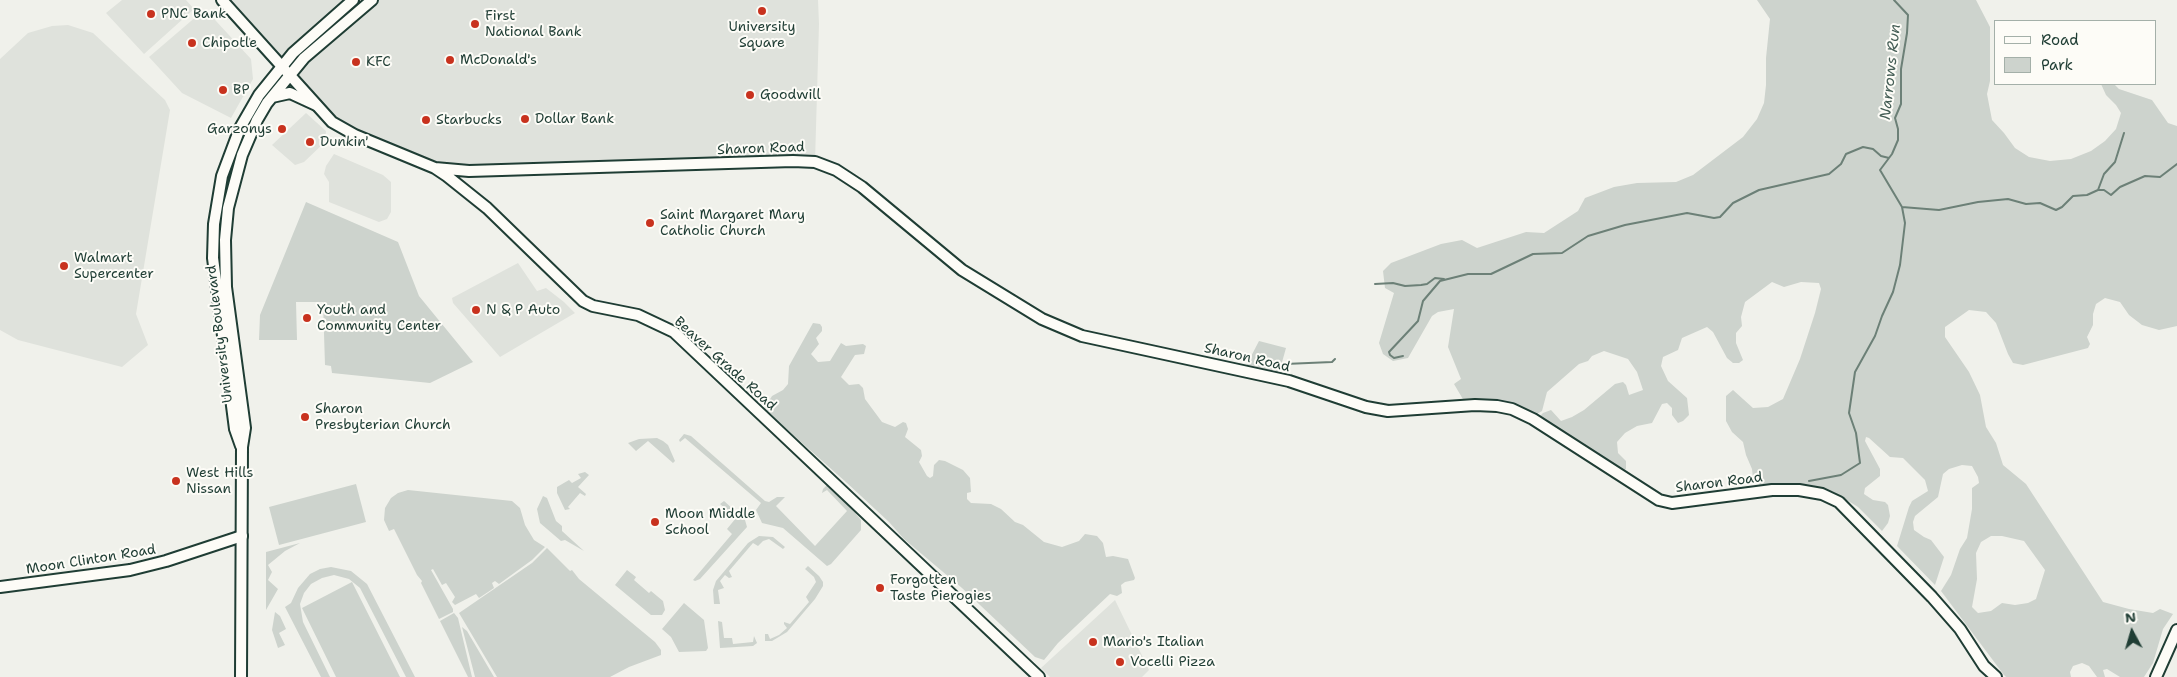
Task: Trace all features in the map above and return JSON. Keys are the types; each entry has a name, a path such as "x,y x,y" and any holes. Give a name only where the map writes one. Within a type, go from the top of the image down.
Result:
{"main road":[{"name":"Beaver Grade Road","path":"222,0 332,122 355,136 435,168 487,208 583,301 593,306 638,315 674,332 1039,677"},
{"name":"University Boulevard","path":"242,447 235,429 215,270 213,241 222,176 240,128 258,96 282,66 306,41 353,0"},
{"name":"University Boulevard","path":"241,677 242,447 245,428 226,286 226,223 231,192 242,155 257,120 271,97 304,58 372,0"},
{"path":"271,97 290,93 316,105"},
{"name":"Sharon Road","path":"435,168 470,171 788,161 820,163 844,174 862,187 962,270 1042,319 1082,336 1289,381 1366,407 1388,411 1475,405 1512,409 1532,419 1659,500 1672,503 1772,490 1799,490 1822,494 1839,502 1932,597 1960,629 1984,666 1996,677"},
{"name":"Moon Clinton Road","path":"0,587 88,577 143,567 181,557 242,536"},
{"path":"2156,677 2177,630"}],"shaded area":[{"path":"122,0 186,0 194,9 144,54 106,13"},
{"path":"222,0 818,0 815,162 457,171 344,129"},
{"path":"205,9 251,59 253,79 231,118 182,93 149,57"},
{"path":"68,25 93,33 165,100 170,110 136,314 148,345 122,367 18,340 0,330 0,59 28,33 52,26"},
{"path":"306,113 326,131 325,142 304,162 295,165 272,145"},
{"path":"334,154 383,175 391,182 391,212 387,219 379,222 329,202 329,182 324,174 326,166"},
{"path":"518,263 537,291 546,288 575,313 500,357 453,303 452,298"},
{"path":"1115,600 1149,670 1142,677 1050,677 1041,668"}],"green space":[{"path":"1757,0 1976,0 1990,27 1990,81 1987,94 1992,120 2015,148 2029,157 2050,161 2071,159 2091,151 2105,141 2116,129 2121,113 2106,95 2101,85 2115,85 2119,89 2152,100 2168,123 2177,126 2177,326 2159,330 2142,325 2129,315 2120,302 2105,298 2096,304 2093,314 2093,325 2087,337 2090,344 2088,348 2023,365 2013,363 1996,323 1986,312 1969,310 1945,327 1945,337 1969,372 1980,395 1986,427 1996,443 2003,465 2026,484 2103,602 2153,613 2160,609 2173,614 2163,629 2153,663 2144,677 2120,677 2107,669 2103,670 2105,677 2097,677 2089,666 2082,663 2073,666 2070,672 2071,677 2006,677 2004,675 1941,591 1951,575 1960,549 1967,538 1972,509 1972,488 1979,483 1972,466 1962,465 1949,469 1943,474 1938,497 1915,516 1913,522 1914,530 1931,540 1944,557 1935,585 1897,546 1912,501 1928,491 1925,480 1903,458 1890,457 1869,438 1866,437 1865,441 1880,469 1880,476 1865,488 1864,494 1873,500 1885,502 1888,505 1890,516 1888,523 1882,531 1858,507 1834,492 1811,485 1785,483 1761,486 1753,478 1743,442 1732,432 1726,421 1726,396 1733,390 1753,408 1768,407 1783,399 1800,359 1815,313 1821,289 1819,283 1801,282 1784,287 1772,282 1745,302 1741,317 1742,326 1736,333 1736,343 1743,360 1739,363 1733,363 1727,358 1713,332 1707,327 1682,338 1678,350 1663,357 1661,366 1668,381 1687,398 1689,415 1678,423 1672,415 1672,408 1667,403 1662,404 1652,423 1637,426 1625,433 1617,442 1618,453 1626,461 1626,469 1623,471 1538,418 1543,413 1551,410 1561,421 1572,417 1584,410 1615,384 1623,382 1629,395 1643,390 1637,372 1628,359 1604,351 1592,356 1588,361 1579,364 1547,392 1542,411 1532,414 1515,405 1498,400 1464,401 1454,384 1461,379 1448,347 1454,309 1438,312 1432,316 1408,358 1393,361 1383,354 1379,343 1394,293 1385,288 1383,271 1391,263 1441,244 1462,240 1477,248 1526,232 1544,233 1578,211 1585,198 1614,187 1637,183 1676,182 1693,175 1743,137 1757,119 1764,103 1770,19","holes":["1991,536 2002,536 2024,541 2045,570 2036,599 2028,603 2015,605 2002,603 1991,611 1978,613 1972,607 1977,579 1976,553 1981,542"]},
{"path":"306,202 398,242 419,296 473,362 430,383 332,373 331,366 325,365 323,302 296,302 297,340 259,340 260,315"},
{"path":"813,323 820,324 822,327 822,331 816,338 819,344 811,354 818,362 830,361 841,343 846,346 863,344 866,346 864,354 855,355 841,377 849,385 859,384 863,388 865,399 882,422 895,427 903,422 906,423 908,429 905,437 921,450 922,456 919,462 927,476 930,478 933,476 934,465 939,460 963,470 970,478 971,492 967,493 967,499 971,503 991,504 1001,509 1015,522 1023,525 1044,542 1062,547 1079,541 1085,534 1097,536 1103,543 1106,557 1113,556 1128,559 1135,578 1134,580 1121,585 1122,593 1117,596 1110,594 1058,643 1044,660 1035,657 962,588 904,539 889,522 847,483 764,409 772,396 783,390 788,384 789,366"},
{"path":"1259,341 1286,348 1279,373 1246,366"},
{"path":"684,434 691,436 765,501 769,502 777,497 785,497 776,506 815,546 847,511 827,490 822,493 828,484 864,518 855,513 861,520 861,530 831,564 827,566 783,528 762,523 756,510 761,503 685,438 680,442 679,440"},
{"path":"657,438 663,441 668,445 675,461 673,463 648,441 636,451 628,443 639,439"},
{"path":"585,472 589,475 578,487 586,494 585,496 580,493 568,507 570,509 565,510 557,493 557,487 569,480 572,483 581,478 578,474"},
{"path":"356,484 366,522 279,545 269,507"},
{"path":"408,490 512,501 520,508 525,525 534,540 545,547 532,560 499,584 495,581 492,583 494,588 479,598 476,594 455,605 452,602 455,597 446,583 442,585 433,569 431,570 453,609 453,612 439,619 421,583 422,581 417,575 394,529 389,531 384,520 385,508 391,498 398,493"},
{"path":"543,496 547,498 556,521 562,526 562,531 584,551 565,540 561,541 540,523 537,509"},
{"path":"724,501 745,520 747,527 700,579 695,581 693,580 732,534 727,529 736,518 720,504"},
{"path":"759,536 773,537 785,547 783,549 769,539 763,541 758,546 753,543 729,571 732,577 729,578 725,575 720,581 724,588 718,590 720,604 714,604 713,590 716,581 748,543"},
{"path":"300,543 285,551 268,565 272,572 268,580 278,589 266,610 266,552"},
{"path":"547,548 570,571 572,570 579,579 655,642 661,650 661,655 629,667 610,677 497,677 459,613 532,563"},
{"path":"808,566 819,576 823,586 815,599 787,632 772,641 765,641 765,634 768,634 770,639 779,635 787,628 784,622 790,624 809,602 806,597 816,582 814,577 805,569"},
{"path":"331,567 351,571 367,584 415,677 406,677 360,588 349,579 334,575 322,578 311,584 304,593 300,604 303,622 330,677 321,677 285,607 291,603 298,588 310,574 320,569"},
{"path":"627,570 636,577 634,580 649,593 651,591 663,601 665,610 662,615 651,615 615,585"},
{"path":"352,582 400,677 336,677 302,608"},
{"path":"684,603 704,620 708,648 706,651 679,652 671,637 662,629"},
{"path":"275,612 280,616 286,629 279,633 285,645 278,648 272,630"},
{"path":"454,613 458,618 472,677 468,677 440,621"},
{"path":"718,621 722,622 724,638 732,638 733,644 753,642 754,636 757,643 753,646 720,648"},
{"path":"462,627 467,631 494,677 475,677"}],"waterway":[{"name":"Narrows Run","path":"1809,481 1841,475 1860,463 1856,433 1849,413 1855,372 1875,336 1893,292 1900,265 1905,223 1902,207 1880,170 1892,154 1898,140 1895,118 1901,104 1901,69 1907,33 1908,15 1894,0"},
{"path":"1902,207 1939,210 1978,202 2008,199 2026,204 2040,203 2056,210 2073,196 2087,195 2098,190 2104,174 2115,162 2124,133"},
{"path":"1403,356 1394,358 1389,352 1418,321 1423,301 1440,281 1468,274 1491,274 1533,254 1562,253 1588,236 1625,225 1687,213 1714,218 1720,217 1733,203 1759,190 1829,174 1841,164 1846,154 1863,147 1873,149 1881,156 1889,158"},
{"path":"2099,190 2104,190 2111,195 2120,187 2145,176 2160,177 2177,164"},
{"path":"1375,284 1421,285 1427,284 1435,278 1444,279"},
{"path":"1285,364 1332,362 1335,359"}],"place":[{"name":"University Square","path":"762,11"},
{"name":"PNC Bank","path":"151,14"},
{"name":"First National Bank","path":"475,24"},
{"name":"Chipotle","path":"192,43"},
{"name":"McDonald's","path":"450,60"},
{"name":"KFC","path":"356,62"},
{"name":"BP","path":"223,90"},
{"name":"Goodwill","path":"750,95"},
{"name":"Dollar Bank","path":"525,119"},
{"name":"Starbucks","path":"426,120"},
{"name":"Garzonys","path":"282,129"},
{"name":"Dunkin'","path":"310,142"},
{"name":"Saint Margaret Mary Catholic Church","path":"650,223"},
{"name":"Walmart Supercenter","path":"64,266"},
{"name":"N & P Auto","path":"476,310"},
{"name":"Youth and Community Center","path":"307,318"},
{"name":"Sharon Presbyterian Church","path":"305,417"},
{"name":"West Hills Nissan","path":"176,481"},
{"name":"Moon Middle School","path":"655,522"},
{"name":"Forgotten Taste Pierogies","path":"880,588"},
{"name":"Mario's Italian","path":"1093,642"},
{"name":"Vocelli Pizza","path":"1120,662"}]}
